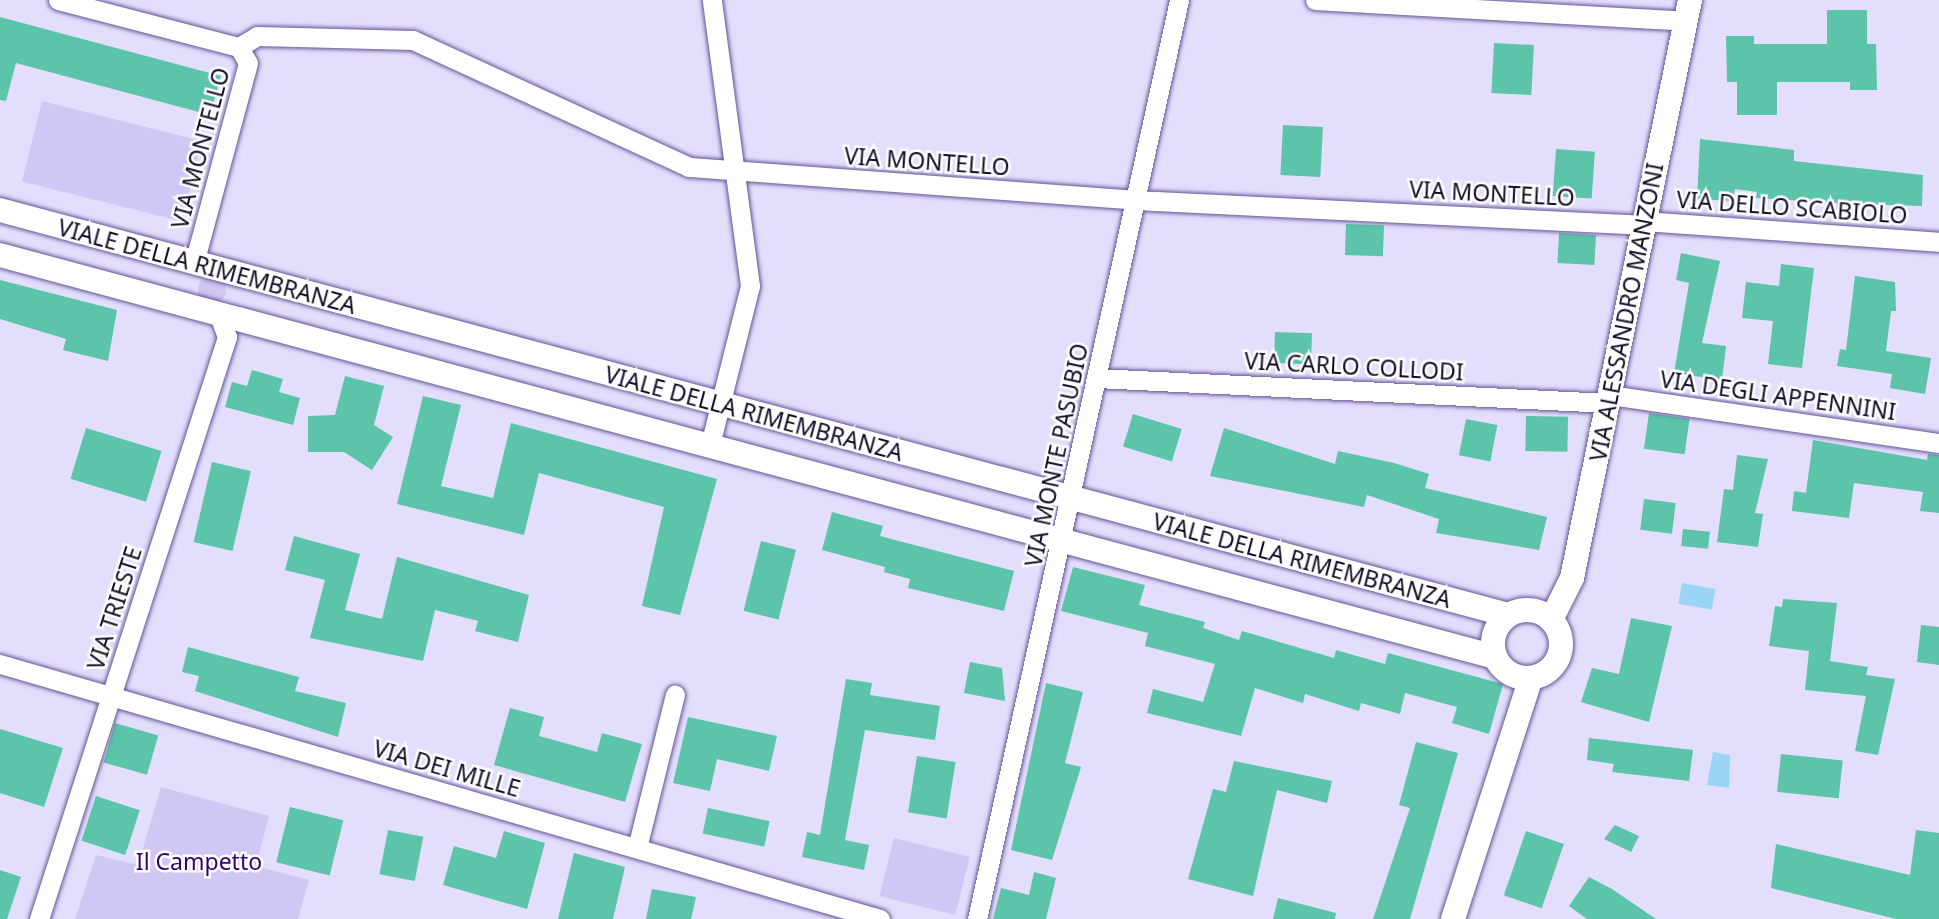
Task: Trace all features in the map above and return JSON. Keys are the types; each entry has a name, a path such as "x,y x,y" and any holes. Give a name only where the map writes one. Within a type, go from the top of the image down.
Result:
{"street":[{"name":"VIA MONTELLO","path":"58,0 239,47 257,36 413,40 689,167 739,173 1135,200 1642,223"},
{"path":"710,445 750,286 739,173 712,0"},
{"name":"VIA MONTE PASUBIO","path":"977,919 1064,540 1096,378 1180,0"},
{"path":"1315,0 1687,10"},
{"name":"VIA ALESSANDRO MANZONI","path":"1550,620 1572,578 1687,10"},
{"name":"VIA MONTELLO","path":"192,263 248,63 239,47"},
{"name":"VIALE DELLA RIMEMBRANZA","path":"0,211 1508,615"},
{"name":"VIA DELLO SCABIOLO","path":"1642,223 1939,242"},
{"name":"VIALE DELLA RIMEMBRANZA","path":"0,255 1496,656"},
{"path":"188,304 179,286 192,263"},
{"path":"224,314 247,298 245,277"},
{"name":"VIA TRIESTE","path":"39,919 227,337 224,314"},
{"name":"VIA CARLO COLLODI","path":"1096,378 1609,399"},
{"name":"VIA DEGLI APPENNINI","path":"1609,399 1939,443"},
{"path":"1530,610 1550,620 1560,636 1559,655 1548,670 1531,678 1506,670 1496,656 1496,629 1508,615 1530,610"},
{"name":"VIA DEI MILLE","path":"0,664 880,919"},
{"path":"1453,919 1531,678"},
{"path":"637,848 675,695"}],"green space":[{"path":"42,101 202,141 182,221 22,182"},
{"path":"212,276 222,280 226,290 222,300 212,304 202,300 198,290 202,280"},
{"name":"Il Campetto","path":"161,787 269,816 256,866 309,880 298,919 75,919 96,855 138,865"},
{"path":"894,838 970,857 955,915 879,896"}],"water":[{"path":"1682,583 1715,589 1712,610 1678,604"},
{"path":"1713,752 1730,755 1729,788 1707,785"}],"building":[{"path":"1827,10 1867,10 1867,44 1876,44 1877,90 1850,90 1850,82 1777,82 1777,115 1737,115 1737,82 1727,82 1726,36 1754,36 1754,44 1827,44"},
{"path":"0,17 221,76 210,115 16,63 6,101 0,100"},
{"path":"1494,43 1534,45 1531,95 1491,93"},
{"path":"1283,125 1323,127 1320,177 1280,175"},
{"path":"1700,139 1794,150 1794,161 1923,175 1922,206 1860,204 1859,212 1837,210 1837,203 1756,198 1757,192 1735,189 1732,201 1697,199"},
{"path":"1556,149 1595,152 1592,199 1553,196"},
{"path":"1346,224 1384,225 1383,256 1345,255"},
{"path":"1559,233 1596,235 1594,265 1557,263"},
{"path":"1681,253 1720,261 1702,343 1726,346 1722,380 1674,373 1689,283 1676,280"},
{"path":"1781,264 1814,268 1802,368 1768,364 1773,321 1742,318 1746,282 1779,286"},
{"path":"1855,276 1895,282 1896,311 1891,311 1886,351 1931,358 1925,394 1890,388 1892,374 1837,366 1840,349 1846,350"},
{"path":"0,280 117,310 108,361 63,350 66,339 0,319"},
{"path":"1275,332 1312,333 1311,364 1274,363"},
{"path":"252,370 283,379 279,392 300,398 293,425 225,407 232,382 247,386"},
{"path":"345,376 384,386 374,425 393,437 372,470 344,452 308,452 308,416 335,415"},
{"path":"423,396 461,405 441,486 493,498 511,423 717,479 680,615 642,606 664,507 539,473 524,535 397,504"},
{"path":"1649,413 1690,419 1685,454 1644,449"},
{"path":"1133,414 1182,429 1172,461 1123,447"},
{"path":"1526,416 1568,417 1567,452 1525,451"},
{"path":"1466,419 1497,425 1490,461 1459,455"},
{"path":"86,428 162,451 146,502 71,479"},
{"path":"1224,428 1335,464 1338,451 1394,463 1429,474 1425,488 1547,517 1539,550 1436,533 1439,519 1367,495 1364,507 1210,476"},
{"path":"1813,440 1927,460 1928,454 1939,455 1939,513 1920,511 1923,492 1854,483 1849,518 1792,511 1794,491 1806,493"},
{"path":"1737,455 1768,459 1755,513 1763,514 1758,547 1717,542 1724,489 1733,490"},
{"path":"212,462 251,471 233,551 194,542"},
{"path":"1644,499 1676,503 1672,534 1640,530"},
{"path":"832,512 883,526 880,536 1014,571 1004,611 908,588 910,579 884,572 885,567 822,550"},
{"path":"1683,529 1710,532 1708,549 1681,546"},
{"path":"294,536 360,554 345,610 382,619 397,557 529,595 518,642 475,631 478,621 435,610 423,661 310,638 325,580 285,570"},
{"path":"761,541 796,550 779,620 744,611"},
{"path":"1073,567 1145,585 1139,605 1205,622 1203,628 1239,640 1242,631 1334,658 1336,650 1385,664 1388,653 1503,684 1489,734 1452,723 1457,707 1405,693 1400,714 1361,703 1359,711 1305,694 1303,703 1255,688 1241,736 1147,713 1153,689 1203,702 1215,664 1145,646 1148,633 1061,611"},
{"path":"1783,599 1837,603 1830,661 1868,667 1866,675 1895,679 1878,755 1855,751 1866,696 1805,690 1809,651 1769,646 1775,606 1782,607"},
{"path":"1631,618 1672,626 1649,722 1581,702 1592,668 1619,674"},
{"path":"1921,625 1939,627 1939,665 1917,662"},
{"path":"188,647 299,677 295,691 346,703 338,737 195,691 199,676 182,672"},
{"path":"970,662 1002,668 1005,701 964,693"},
{"path":"846,679 872,683 870,695 940,706 935,740 865,730 845,840 869,845 864,870 802,857 807,832 820,835"},
{"path":"1046,683 1083,692 1065,763 1081,767 1052,860 1011,850"},
{"path":"510,708 544,717 539,736 597,752 602,733 642,744 625,802 494,765"},
{"path":"688,717 777,736 769,771 717,759 710,791 673,783"},
{"path":"115,723 158,735 147,775 104,762"},
{"path":"0,729 63,748 44,807 0,793"},
{"path":"1589,738 1693,750 1689,781 1612,772 1614,764 1587,760"},
{"path":"1416,742 1458,753 1410,919 1373,919 1410,808 1399,805"},
{"path":"1781,754 1843,760 1839,798 1777,792"},
{"path":"917,756 956,762 947,818 908,812"},
{"path":"1234,761 1332,781 1327,803 1277,790 1253,896 1188,879 1213,789 1226,792"},
{"path":"96,796 140,810 125,855 81,841"},
{"path":"290,807 343,820 330,876 276,862"},
{"path":"708,808 770,821 764,847 703,833"},
{"path":"1615,825 1639,836 1631,852 1604,839"},
{"path":"388,830 423,837 415,881 379,874"},
{"path":"1916,830 1939,833 1939,919 1896,919 1771,888 1776,844 1910,875"},
{"path":"504,831 545,843 527,909 443,885 454,846 496,858"},
{"path":"1526,831 1564,844 1542,908 1504,895"},
{"path":"574,853 625,867 613,919 558,919"},
{"path":"0,870 21,877 7,919 0,919"},
{"path":"1034,872 1056,878 1046,919 993,919 1001,888 1029,895"},
{"path":"1589,877 1656,919 1587,919 1569,906"},
{"path":"652,889 696,897 691,919 646,919"},
{"path":"1278,898 1336,913 1335,919 1273,919"}]}
